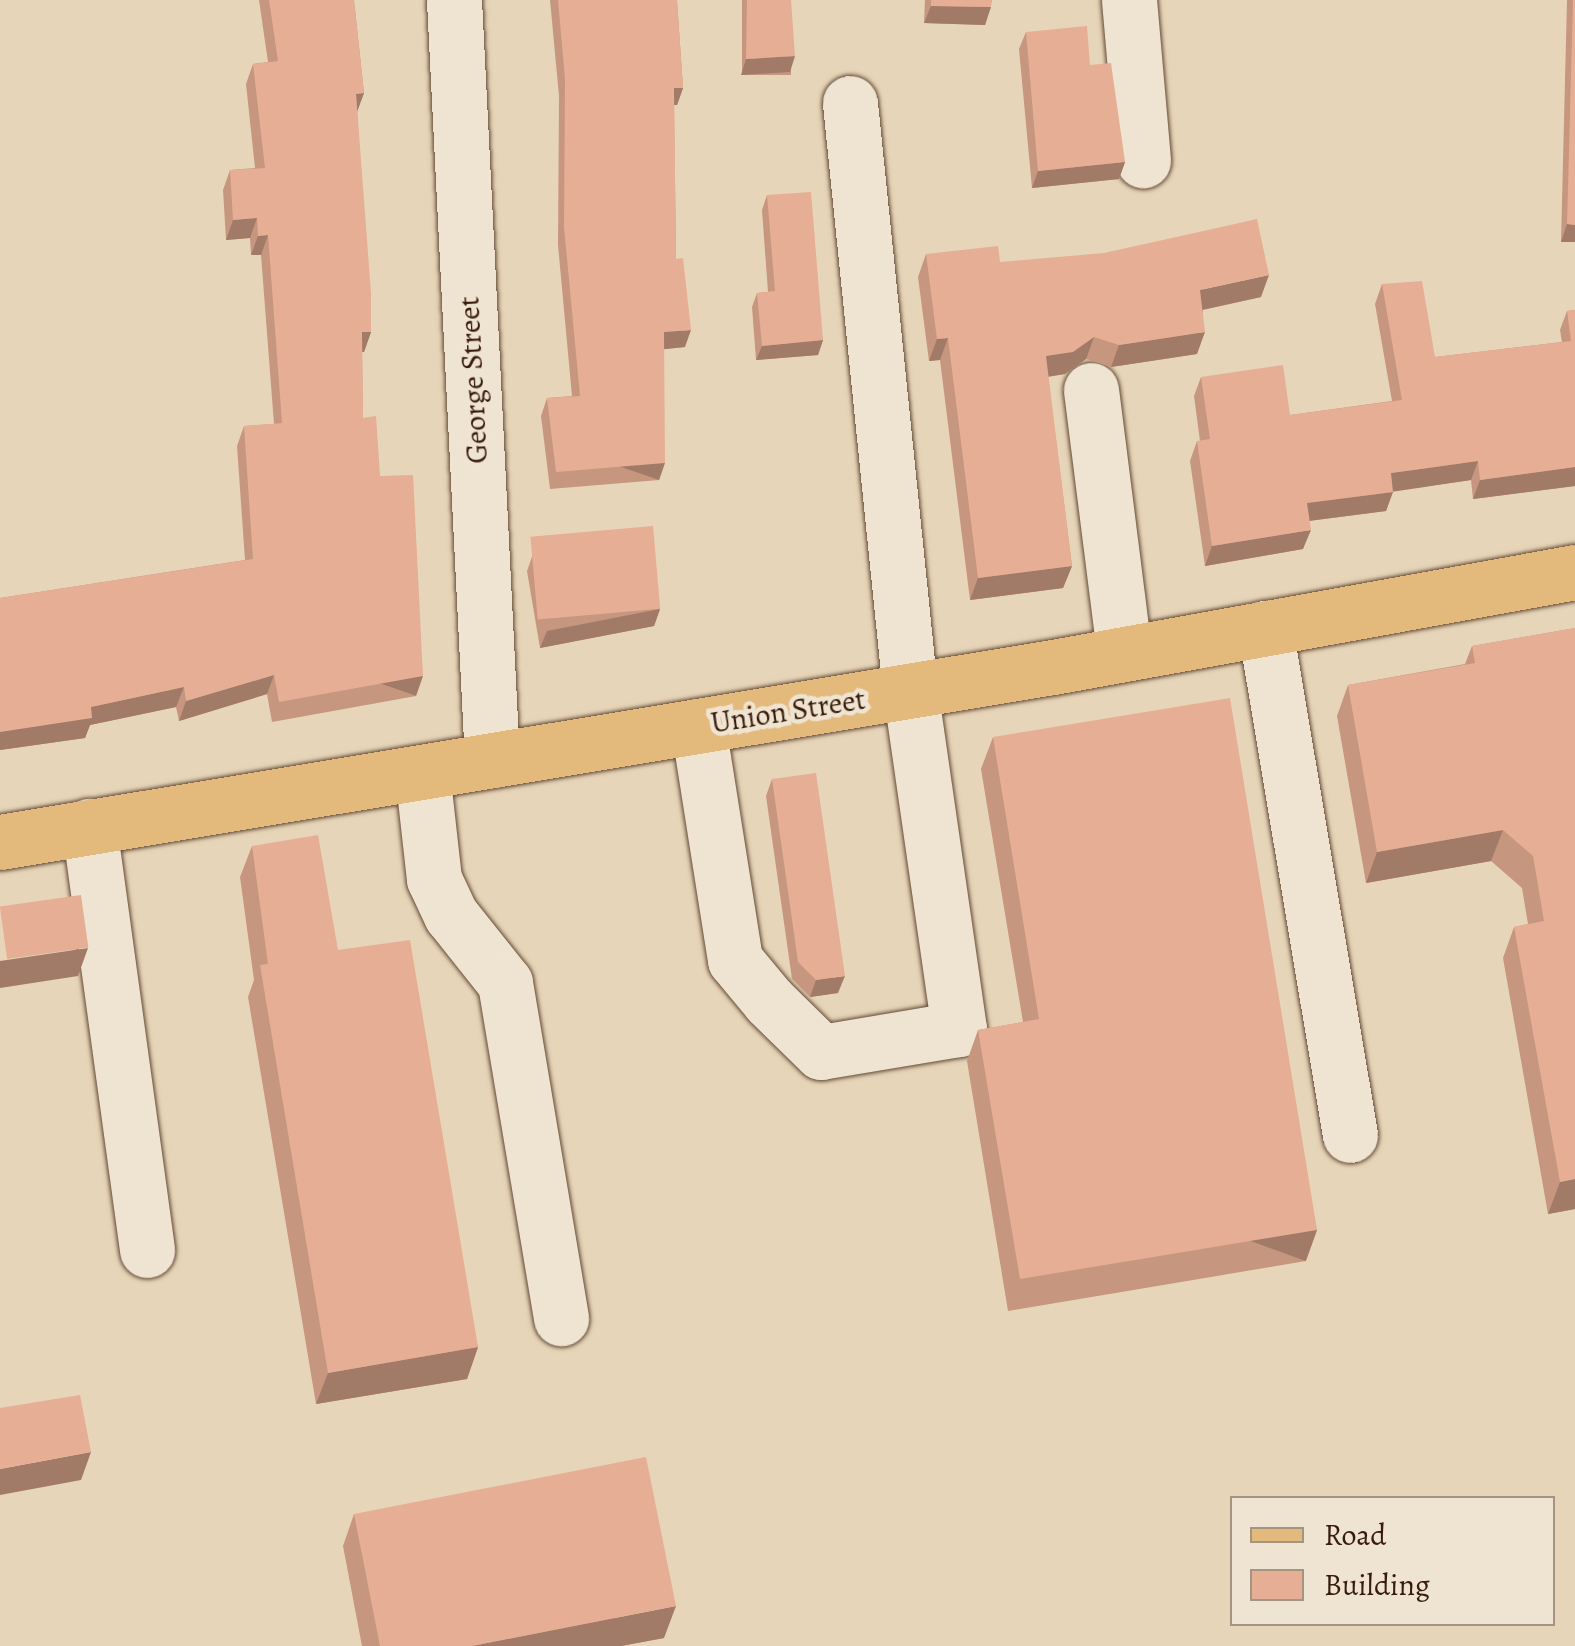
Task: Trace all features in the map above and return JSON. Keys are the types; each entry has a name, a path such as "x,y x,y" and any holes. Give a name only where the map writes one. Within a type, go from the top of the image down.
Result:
{"main road":[{"name":"Union Street","path":"0,842 1124,654 1575,572"}],"street":[{"name":"George Street","path":"454,0 492,760"},
{"path":"1129,0 1143,160"},
{"path":"698,726 735,960 822,1052 959,1029 910,690 850,103"},
{"path":"1091,390 1124,654"},
{"path":"1266,628 1350,1136"},
{"path":"422,772 434,879 450,915 505,983 561,1318"},
{"path":"89,826 147,1250"}],"building":[{"path":"269,0 354,0 364,93 356,94 371,293 371,332 362,332 363,418 376,416 380,476 413,475 423,676 279,702 274,675 186,701 184,687 91,707 92,718 0,732 0,598 253,559 244,426 282,423 268,235 258,236 257,218 233,220 230,170 265,168 253,64 278,61"},
{"path":"558,0 677,0 683,88 674,88 676,259 683,258 691,330 664,332 665,463 556,472 547,398 580,396 564,227 565,79"},
{"path":"747,0 791,0 795,56 746,59"},
{"path":"931,0 992,0 991,7 931,6"},
{"path":"1575,0 1575,225 1567,224"},
{"path":"1087,26 1090,65 1111,63 1125,162 1038,171 1026,32"},
{"path":"811,192 823,340 762,346 757,293 775,291 767,195"},
{"path":"1257,219 1269,275 1200,290 1205,332 1119,345 1094,337 1073,352 1046,356 1072,566 978,578 948,338 937,339 926,254 998,246 1000,262 1104,253"},
{"path":"1422,281 1435,357 1571,341 1567,311 1575,310 1575,467 1480,480 1478,461 1391,473 1393,492 1307,503 1311,530 1212,546 1197,441 1210,439 1201,377 1283,365 1290,415 1402,400 1382,284"},
{"path":"653,526 660,609 538,619 530,537"},
{"path":"1575,628 1575,1179 1560,1182 1514,927 1544,921 1533,856 1503,830 1377,852 1348,685 1475,663 1472,646"},
{"path":"1230,698 1317,1230 1020,1279 978,1030 1039,1019 993,737"},
{"path":"816,773 845,976 816,980 798,962 772,779"},
{"path":"318,835 338,950 410,940 478,1347 328,1373 260,965 268,964 252,846"},
{"path":"81,895 88,947 7,959 0,906"},
{"path":"80,1395 91,1452 0,1469 0,1408"},
{"path":"646,1457 676,1606 472,1646 380,1646 354,1514"}]}
